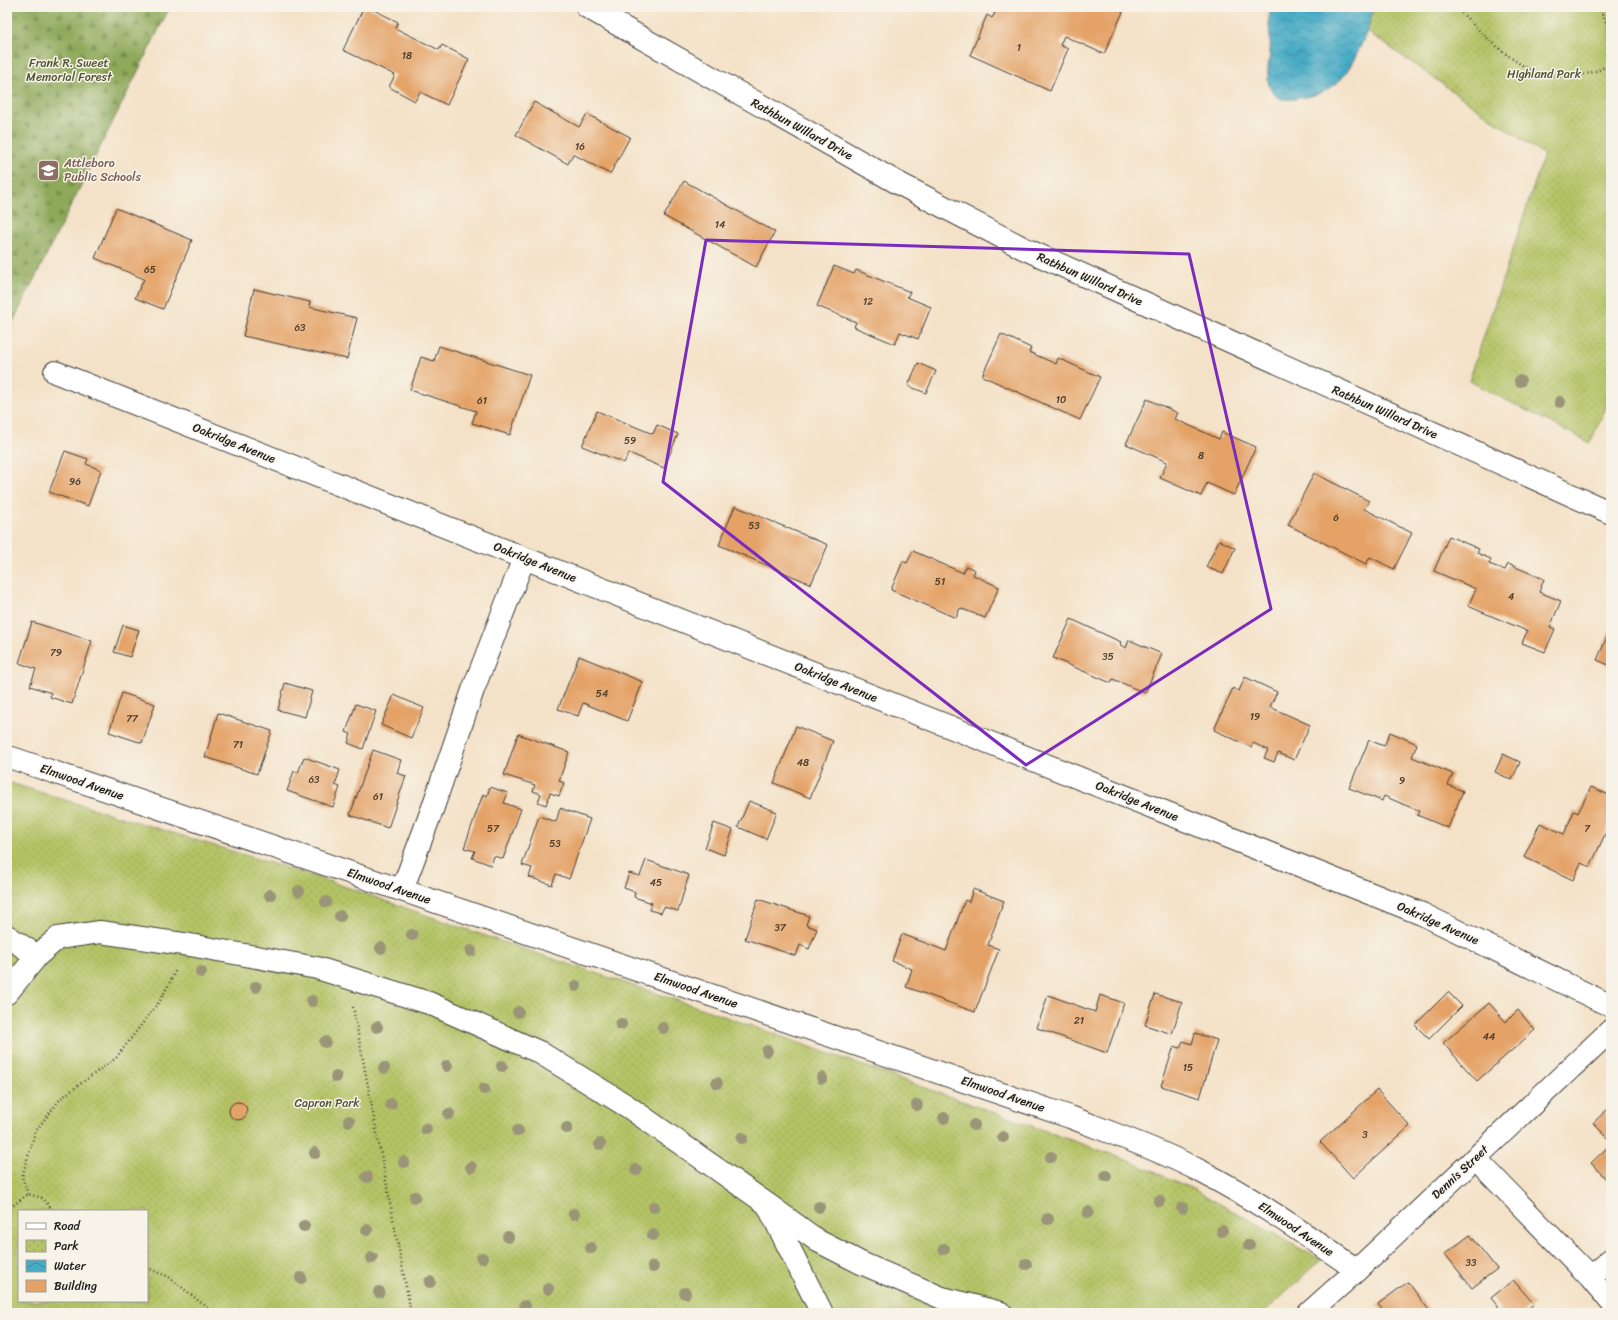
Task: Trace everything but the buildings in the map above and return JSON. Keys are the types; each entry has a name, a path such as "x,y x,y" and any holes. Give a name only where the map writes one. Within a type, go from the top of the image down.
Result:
{"street":[{"name":"Rathbun Willard Drive","path":"587,7 898,183 1023,248 1611,513"},
{"name":"Oakridge Avenue","path":"55,372 1422,914 1611,1006"},
{"path":"402,890 432,810 473,690 524,558"},
{"name":"Elmwood Avenue","path":"12,758 1070,1117 1142,1144 1202,1171 1265,1207 1357,1270"},
{"path":"7,993 37,956 58,938 100,932 190,945 317,968 429,1003 539,1052 627,1106 818,1241 861,1263 942,1298 974,1310 1001,1313"},
{"path":"7,936 37,956"},
{"name":"Dennis Street","path":"1309,1313 1357,1270 1611,1030"},
{"path":"1475,1158 1590,1277 1611,1302"},
{"path":"767,1204 822,1313"},
{"path":"1590,1277 1611,1259"}],"path":[{"path":"1456,7 1508,55 1531,70 1552,76 1581,76 1606,67 1611,63"},
{"path":"1598,7 1607,23 1611,50"},
{"path":"28,1194 22,1176 35,1132 60,1098 116,1058 160,999 190,945"},
{"path":"348,977 410,1313"},
{"path":"7,1210 28,1194"},
{"path":"28,1194 42,1198 53,1210"},
{"path":"148,1268 169,1277 214,1313"}],"highlighted area":[{"path":"706,240 1189,254 1271,609 1026,765 663,482"}],"green space":[{"name":"Frank R. Sweet Memorial Forest","path":"7,7 170,7 7,334"},
{"name":"Highland Park","path":"1332,7 1611,7 1611,396 1590,443 1469,381 1544,155"},
{"name":"Capron Park","path":"7,782 329,881 497,940 721,1015 1127,1160 1193,1189 1321,1260 1264,1313 7,1313"}],"water":[{"path":"1272,7 1373,7 1369,25 1360,48 1343,77 1323,92 1287,100 1274,95 1270,88 1268,79 1270,52 1269,18"}],"place":[{"name":"Attleboro Public Schools","path":"48,170"}]}
